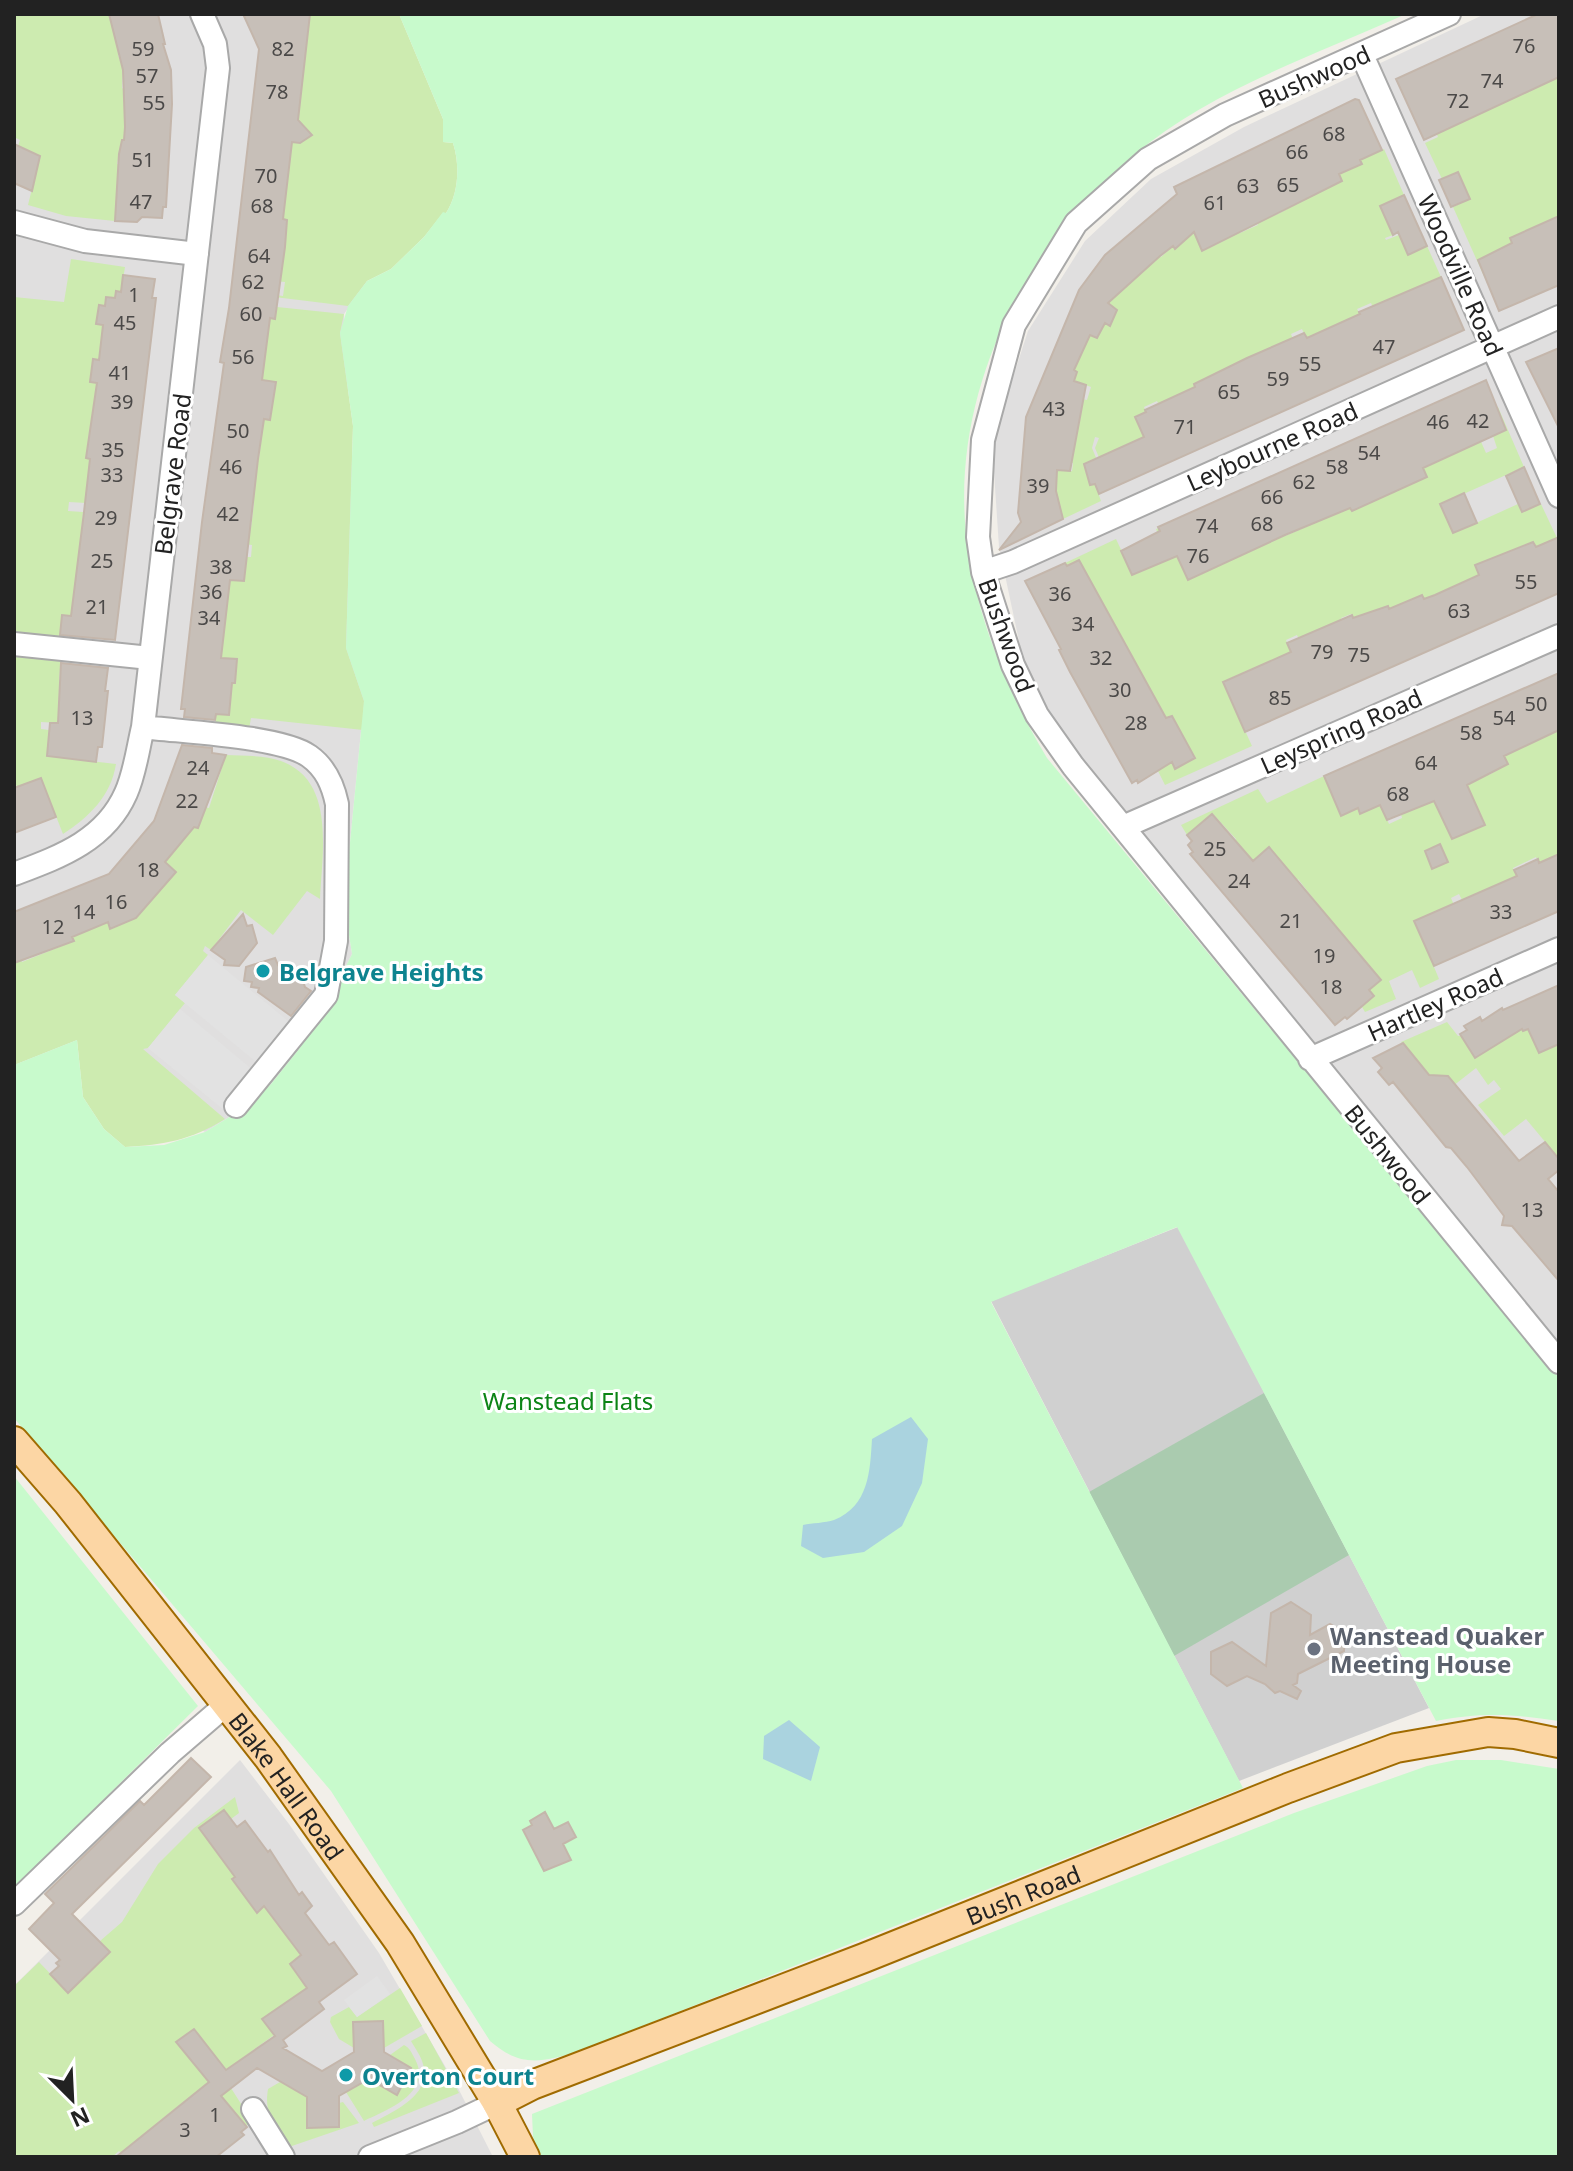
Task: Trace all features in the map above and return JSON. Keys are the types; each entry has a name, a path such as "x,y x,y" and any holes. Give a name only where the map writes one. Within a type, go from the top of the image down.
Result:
{"main road":[{"name":"Blake Hall Road","path":"14,1441 68,1503 268,1757 400,1943 497,2103 525,2157"},
{"name":"Bush Road","path":"497,2103 532,2085 1396,1748 1488,1732 1559,1743"}],"street":[{"name":"Belgrave Road","path":"14,874 64,855 108,824 126,793 143,727 218,68 215,44 202,14"},
{"name":"Bushwood","path":"1449,14 1225,115 1148,159 1076,223 1014,325 983,440 978,537 983,572 1013,665 1037,715 1073,766 1559,1362"},
{"name":"Woodville Road","path":"1362,55 1559,496"},
{"path":"14,222 85,241 197,254"},
{"name":"Leybourne Road","path":"983,572 1013,562 1559,317"},
{"name":"Leyspring Road","path":"1123,827 1559,636"},
{"path":"14,644 150,658"},
{"path":"143,727 284,744 309,756 324,770 333,786 337,804 336,941 326,995 236,1106"},
{"name":"Hartley Road","path":"1310,1059 1559,949"},
{"path":"14,1904 170,1753 227,1704"},
{"path":"370,2157 497,2103"},
{"path":"253,2109 283,2157"}],"shaded area":[{"path":"14,14 399,14 367,281 344,314 364,701 344,903 352,954 299,1049 271,1084 244,1108 205,1132 77,1040 14,1065"},
{"path":"1485,14 1559,14 1559,1343 1078,759 1025,669 999,547 992,442 1028,331 1085,241 1151,179 1244,127"},
{"path":"208,955 294,1026 261,1066 175,995"},
{"path":"180,1009 255,1072 224,1110 148,1048"},
{"path":"1178,1227 1429,1708 1239,1781 991,1301"},
{"path":"240,1760 379,1953 459,2090 493,2157 14,2157 14,1986"},
{"path":"377,1976 390,1994 357,2017 344,2000"}],"green space":[{"path":"14,14 109,14 123,53 118,55 121,63 134,59 123,66 122,88 126,91 128,126 124,127 124,137 163,143 122,140 117,164 123,165 117,188 115,221 66,216 28,205 40,156 18,146 20,140 14,137"},
{"path":"295,14 399,14 443,119 443,142 453,143 455,152 456,188 446,213 391,269 367,281 348,306 234,292 283,296 285,282 264,280 266,268 282,270 287,220 282,219 279,171 297,126 308,33 284,30"},
{"name":"Wanstead Flats","path":"399,14 1406,14 1265,76 1196,111 1134,155 1094,193 1057,236 1026,282 1000,332 981,384 969,438 964,494 968,550 980,605 997,658 1047,758 1559,1378 1559,1721 1498,1715 1436,1721 1177,1227 991,1302 1243,1788 577,2052 542,2060 522,2059 501,2050 490,2041 331,1791 14,1418 14,1065 77,1040 83,1097 104,1129 125,1147 164,1145 205,1132 244,1108 271,1084 299,1049 352,954 344,903 364,701 346,648 353,426 340,333 348,306 367,281 391,269 424,237 443,212 446,213 454,197 457,179 453,143 443,142 443,119"},
{"path":"1559,76 1558,217 1524,268 1487,283 1453,207 1470,199 1459,173 1442,179 1425,143 1438,137 1425,108"},
{"path":"1327,148 1362,163 1360,160 1384,149 1404,195 1380,206 1393,235 1385,238 1399,235 1408,254 1427,246 1441,277 1392,298 1394,304 1384,334 1371,303 1357,309 1360,314 1318,364 1302,329 1291,334 1295,344 1239,363 1194,384 1171,431 1157,401 1144,407 1146,412 1135,417 1144,438 1102,456 1112,488 1095,448 1099,438 1095,437 1092,448 1099,465 1085,470 1090,485 1095,484 1101,501 1063,519 1048,469 1072,471 1073,463 1049,461 1024,443 1024,431 1077,435 1080,420 1076,419 1068,396 1087,400 1091,387 1074,381 1077,372 1074,370 1090,335 1097,338 1105,323 1110,325 1117,310 1107,303 1146,269 1158,254 1161,257 1173,246 1175,248 1181,202 1203,251 1233,236 1236,226 1240,233 1258,225 1255,218 1276,215 1304,200 1288,168 1311,195 1342,181"},
{"path":"71,259 125,267 121,292 115,298 106,297 105,306 99,306 97,324 115,327 102,339 99,360 93,360 91,382 101,384 135,439 89,434 86,458 93,459 86,503 69,502 68,511 83,512 73,616 62,615 60,638 14,637 14,297 64,302"},
{"path":"277,307 344,314 340,333 353,426 346,648 364,701 363,730 251,718 249,729 215,725 219,681 235,683 237,660 221,658 229,580 246,557 251,557 252,545 235,543 237,526 251,528 254,503 254,458 259,459 263,426 249,424 250,418 270,419 276,383 248,378 267,318"},
{"path":"1498,407 1524,467 1441,504 1454,533 1518,504 1522,512 1541,504 1557,538 1545,570 1533,542 1520,548 1509,585 1496,556 1475,566 1488,595 1443,614 1434,595 1424,599 1421,595 1390,610 1387,606 1376,610 1376,641 1364,614 1341,618 1346,631 1330,625 1319,629 1312,669 1297,635 1286,640 1291,653 1281,684 1270,661 1244,672 1255,696 1246,700 1235,676 1223,682 1252,746 1165,785 1158,771 1172,762 1176,769 1195,758 1172,716 1143,732 1065,563 1116,539 1133,575 1169,559 1156,529 1159,528 1170,553 1175,551 1188,579 1273,509 1285,536 1308,526 1304,494 1317,522 1426,475 1423,467 1471,419 1486,453 1497,448 1493,436"},
{"path":"14,647 62,652 59,680 65,681 58,723 41,722 41,729 57,731 67,745 48,743 47,756 116,764 104,796 82,820 63,834 41,778 18,787 14,783"},
{"path":"1559,730 1559,854 1549,885 1536,857 1513,868 1526,896 1462,900 1459,894 1451,898 1462,924 1415,921 1439,979 1420,988 1412,970 1389,981 1396,999 1365,1012 1362,1007 1374,996 1369,990 1381,980 1331,920 1297,927 1320,907 1298,879 1261,908 1269,848 1247,866 1234,842 1236,839 1213,814 1187,835 1181,825 1258,789 1267,803 1324,776 1341,815 1358,808 1360,814 1376,807 1373,787 1389,824 1484,763 1489,775 1508,764 1495,734"},
{"path":"226,755 281,761 299,771 311,784 322,820 320,899 307,891 273,935 241,910 211,950 205,946 203,951 208,955 175,995 185,1003 148,1048 143,1049 225,1119 177,1140 125,1147 104,1129 83,1097 77,1040 14,1065 14,944 22,962 74,941 57,900 82,933 108,922 111,929 138,917 131,901 154,897 176,872 165,862 187,836 174,825 177,821 198,828 205,807 209,808"},
{"path":"1447,1022 1458,1036 1528,1029 1539,1053 1559,1044 1557,1156 1526,1119 1504,1136 1478,1105 1501,1089 1494,1080 1488,1085 1476,1068 1453,1086 1434,1081 1401,1042"},
{"path":"1264,1393 1349,1555 1174,1656 1089,1492"},
{"path":"14,1476 198,1706 14,1888"},
{"path":"1456,1760 1501,1760 1559,1769 1559,2157 541,2157 533,2137 532,2114 1294,1813 1427,1766"},
{"path":"235,1797 239,1813 231,1819 224,1810 200,1829 222,1859 251,1865 232,1879 256,1912 268,1903 280,1926 314,1945 290,1964 307,1988 262,2019 274,2035 226,2070 194,2030 252,2121 246,2126 195,2093 158,2122 174,2142 151,2129 112,2157 14,2157 14,1986 39,1962 68,1992 110,1952 100,1941 122,1922 158,1864 194,1828"},
{"path":"400,1988 422,2026 384,2048 353,2022 354,2048 339,2039 330,2022 331,2017 349,2007 357,2017"},
{"path":"426,2033 459,2093 374,2127 372,2123 409,2101 422,2085 423,2064 411,2041"},
{"path":"404,2045 415,2059 419,2071 413,2091 395,2106 364,2121 346,2092 369,2079 397,2094 411,2068 390,2055"},
{"path":"280,2082 307,2097 308,2128 338,2127 339,2103 343,2102 359,2123 286,2148 270,2114 267,2099 268,2089"}],"water":[{"path":"911,1417 928,1439 922,1483 902,1526 864,1552 823,1558 801,1546 803,1525 834,1520 846,1514 861,1497 868,1475 872,1439"},
{"path":"789,1720 820,1747 811,1781 763,1759 764,1736"}],"building":[{"path":"109,14 158,14 171,70 172,104 166,207 163,207 162,218 115,221 119,154 125,127 123,70"},
{"path":"243,14 310,14 298,120 312,135 300,143 292,142 283,219 287,220 285,247 275,319 270,318 262,380 276,382 270,420 264,419 244,581 230,580 221,658 237,659 235,683 232,683 229,715 216,714 215,720 184,717 185,709 181,709 259,49"},
{"path":"1538,14 1559,14 1559,77 1424,140 1396,79"},
{"path":"1355,99 1359,100 1382,150 1360,160 1362,164 1339,174 1342,181 1202,251 1194,232 1175,249 1173,246 1160,256 1108,303 1117,310 1110,326 1105,323 1097,338 1090,335 1074,370 1077,372 1074,381 1086,385 1070,471 1057,470 1056,491 1063,519 999,550 1021,522 1018,513 1026,417 1079,290 1105,255 1177,194 1174,187"},
{"path":"14,144 40,156 32,191 14,183"},
{"path":"1458,172 1470,199 1451,207 1439,180"},
{"path":"1404,195 1427,246 1408,255 1398,232 1393,235 1380,206"},
{"path":"1559,216 1559,285 1499,311 1478,260 1512,243 1510,238"},
{"path":"123,275 155,279 152,298 156,298 115,640 60,635 62,615 71,616 84,512 90,459 86,458 97,383 90,382 93,359 99,360 103,325 96,324 99,305 105,306 106,297 115,298 116,291 121,292"},
{"path":"1441,277 1464,330 1099,494 1095,484 1090,485 1084,464 1144,437 1135,417 1145,410 1247,358 1304,333 1307,338"},
{"path":"1559,348 1559,428 1526,362"},
{"path":"1486,380 1506,430 1423,468 1427,477 1352,511 1350,508 1285,535 1188,580 1177,556 1132,575 1121,551 1160,531 1158,527"},
{"path":"1524,467 1540,504 1522,512 1506,476"},
{"path":"1464,493 1477,523 1453,533 1440,504"},
{"path":"1559,537 1559,593 1245,732 1223,682 1291,652 1287,643 1352,615 1353,618 1388,606 1389,609 1422,595 1424,599 1435,595 1479,575 1475,565 1533,542 1536,547"},
{"path":"1079,560 1166,718 1172,716 1195,758 1175,769 1172,762 1138,783 1137,780 1132,783 1070,672 1025,581"},
{"path":"61,663 108,668 102,747 98,747 96,762 47,756 50,723 58,723"},
{"path":"1559,673 1559,730 1504,756 1508,764 1467,785 1485,825 1452,839 1434,801 1387,820 1380,805 1360,814 1358,808 1341,816 1324,776"},
{"path":"182,745 212,748 212,753 226,755 198,828 194,827 165,862 176,872 136,918 110,929 108,922 72,937 74,941 14,963 14,912 109,874 154,821"},
{"path":"41,778 56,817 14,833 14,788"},
{"path":"1212,814 1253,861 1269,847 1381,980 1369,990 1374,996 1347,1019 1345,1017 1335,1025 1190,854 1193,852 1188,845 1192,841 1187,835"},
{"path":"1440,844 1448,862 1432,869 1425,851"},
{"path":"1559,854 1559,911 1434,966 1414,921 1517,876 1514,870"},
{"path":"243,914 247,926 252,925 257,943 239,966 224,965 225,960 211,950"},
{"path":"275,958 278,965 283,962 302,978 305,987 311,991 291,1016 258,992 259,988 251,987 252,982 244,981 246,967"},
{"path":"1559,985 1559,1044 1539,1053 1528,1029 1522,1029 1475,1058 1460,1034 1467,1030 1464,1026 1480,1017 1482,1021 1502,1008"},
{"path":"1403,1043 1429,1075 1448,1076 1519,1161 1545,1142 1559,1159 1559,1170 1548,1179 1559,1192 1559,1281 1512,1226 1502,1225 1504,1216 1467,1167 1451,1148 1446,1147 1393,1082 1389,1085 1378,1072 1382,1068 1373,1058"},
{"name":"Wanstead Quaker Meeting House","path":"1291,1602 1311,1615 1310,1635 1330,1624 1345,1633 1344,1651 1298,1674 1297,1683 1293,1685 1301,1691 1297,1699 1280,1691 1275,1693 1265,1684 1247,1676 1227,1686 1211,1674 1211,1652 1232,1642 1266,1666 1271,1613"},
{"path":"191,1758 211,1777 72,1914 110,1952 68,1993 50,1974 59,1966 56,1963 60,1960 29,1929 54,1903 45,1894 140,1801 144,1805"},
{"path":"224,1810 237,1827 245,1821 268,1852 270,1850 299,1895 302,1892 312,1906 305,1913 329,1945 334,1942 357,1974 319,2002 324,2009 283,2040 287,2046 283,2048 322,2071 354,2052 353,2022 383,2021 384,2052 411,2068 397,2095 369,2079 339,2096 339,2127 307,2128 307,2097 257,2068 221,2096 247,2127 241,2132 244,2135 216,2157 116,2157 209,2082 176,2042 194,2029 226,2070 275,2036 262,2019 307,1988 290,1964 301,1955 264,1906 257,1913 199,1828"},
{"path":"545,1812 554,1829 568,1822 576,1837 563,1844 571,1860 544,1871 523,1830 532,1825 530,1821"}],"place":[{"name":"Belgrave Heights","path":"263,971"},
{"name":"Wanstead Quaker Meeting House","path":"1314,1649"},
{"name":"Overton Court","path":"346,2075"}]}
